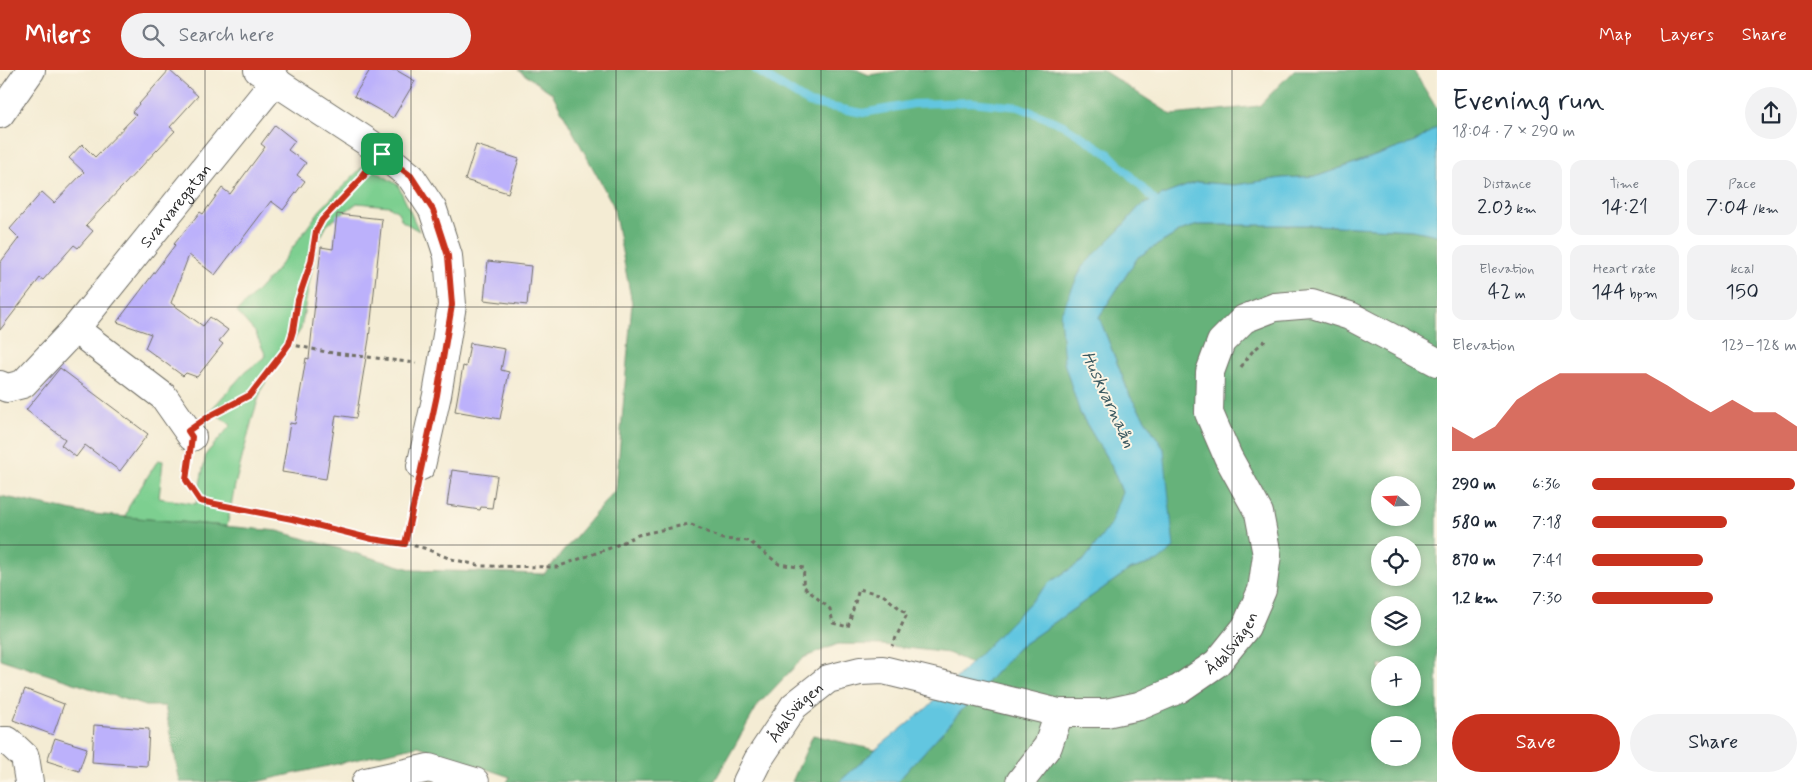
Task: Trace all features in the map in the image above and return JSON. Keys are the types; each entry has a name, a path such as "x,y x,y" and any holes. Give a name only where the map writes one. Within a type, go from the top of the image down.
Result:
{"street":[{"path":"4,102 31,70"},
{"name":"Svarvaregatan","path":"0,385 7,388 23,384 75,329 267,75 411,176 433,210 448,256 452,305 442,367 421,466"},
{"name":"Ådalsvägen","path":"747,782 758,760 794,706 828,679 860,671 883,670 1059,713 1106,713 1139,706 1179,690 1217,663 1246,627 1262,590 1267,555 1259,513 1228,457 1209,413 1210,372 1221,342 1244,320 1275,307 1312,304 1350,316 1437,362"},
{"path":"75,329 164,397 190,434"},
{"path":"1020,782 1048,746 1059,713"},
{"path":"0,741 8,741 25,756 29,782"},
{"path":"999,782 1038,759"},
{"path":"366,782 429,768 474,782"}],"path":[{"path":"382,154 322,220 316,231 311,262 298,300 289,344 270,372 250,395 208,417 190,434 186,480 200,501 292,519 372,539 424,548 451,559 482,566 558,567 588,554 613,547 638,535 689,524 723,539 749,541 779,564 804,568 804,586 830,609 832,623 848,628 860,589 883,595 907,614 883,670"},
{"path":"289,344 326,352 442,367"},
{"path":"405,544 421,466"}],"green space":[{"path":"518,70 857,70 869,75 903,70 1102,70 1172,115 1259,106 1294,70 1413,70 1437,109 1437,127 1415,142 1318,176 1282,178 1235,185 1197,182 1165,194 1139,207 1082,268 1080,413 1111,465 1122,492 1110,526 1084,560 1050,582 972,663 948,653 883,645 838,644 803,658 758,705 714,782 507,782 510,777 418,746 256,782 180,782 165,706 145,706 0,659 0,496 83,513 278,531 414,570 544,574 616,489 632,303 613,205 552,93"},
{"path":"364,165 372,172 374,170 398,185 419,231 402,221 398,212 389,206 357,203 327,225 319,240 317,240 301,329 262,388 235,485 227,526 125,517 129,506 158,460 163,461 159,498 196,504 206,454 231,425 215,413 209,412 245,372 266,356 255,332 237,312 275,272 320,210"},
{"path":"1198,225 1317,225 1413,230 1437,235 1437,782 897,782 1018,648 1129,570 1158,561 1164,449 1130,396 1099,317 1138,257 1182,230"},
{"path":"813,735 875,750 839,782 792,782"}],"water":[{"name":"Huskvarnaån","path":"1437,127 1437,235 1413,230 1317,225 1198,225 1182,230 1138,257 1099,317 1130,396 1164,449 1174,548 1158,561 1129,570 1018,648 897,782 839,782 927,708 1050,582 1084,560 1110,525 1122,492 1111,465 1080,413 1064,363 1060,315 1082,267 1139,207 1165,194 1197,182 1235,185 1282,178 1318,176 1415,142"}],"building":[{"path":"169,70 198,96 170,127 175,131 86,225 93,231 78,248 74,245 43,280 40,278 0,330 0,263 19,238 10,229 42,192 54,203 84,172 69,158 82,144 95,157 136,115 132,112"},
{"path":"370,70 396,70 415,81 393,118 354,96"},
{"path":"275,125 295,141 288,150 306,163 297,175 305,181 283,210 271,201 215,275 189,255 171,303 203,326 210,317 228,330 219,341 223,344 197,377 186,373 183,376 145,348 151,334 117,322 200,212 203,214 222,188 230,194 265,147 261,144"},
{"path":"476,145 519,159 508,193 465,180"},
{"path":"337,214 382,219 369,339 356,418 336,415 326,479 282,472 290,423 295,424 306,358 309,359 321,247 333,249"},
{"path":"488,261 531,266 527,305 484,300"},
{"path":"470,343 505,349 501,370 509,372 500,419 455,411 463,366 466,367"},
{"path":"60,368 148,434 120,471 85,445 76,457 61,445 65,439 26,410"},
{"path":"452,470 497,476 492,508 481,507 480,510 447,505"},
{"path":"25,689 64,704 53,735 13,720"},
{"path":"94,725 149,729 147,766 92,762"},
{"path":"55,738 87,748 79,771 47,761"}],"waterway":[{"path":"756,70 809,103 863,113 914,104 971,102 1019,107 1063,125 1109,154 1161,207"}],"route":[{"path":"382,154 411,176 433,210 448,256 452,305 437,395 405,544 372,539 292,519 200,501 186,480 192,437 188,431 208,417 250,395 270,372 289,344 298,300 308,276 316,231 322,220 382,154"}]}
